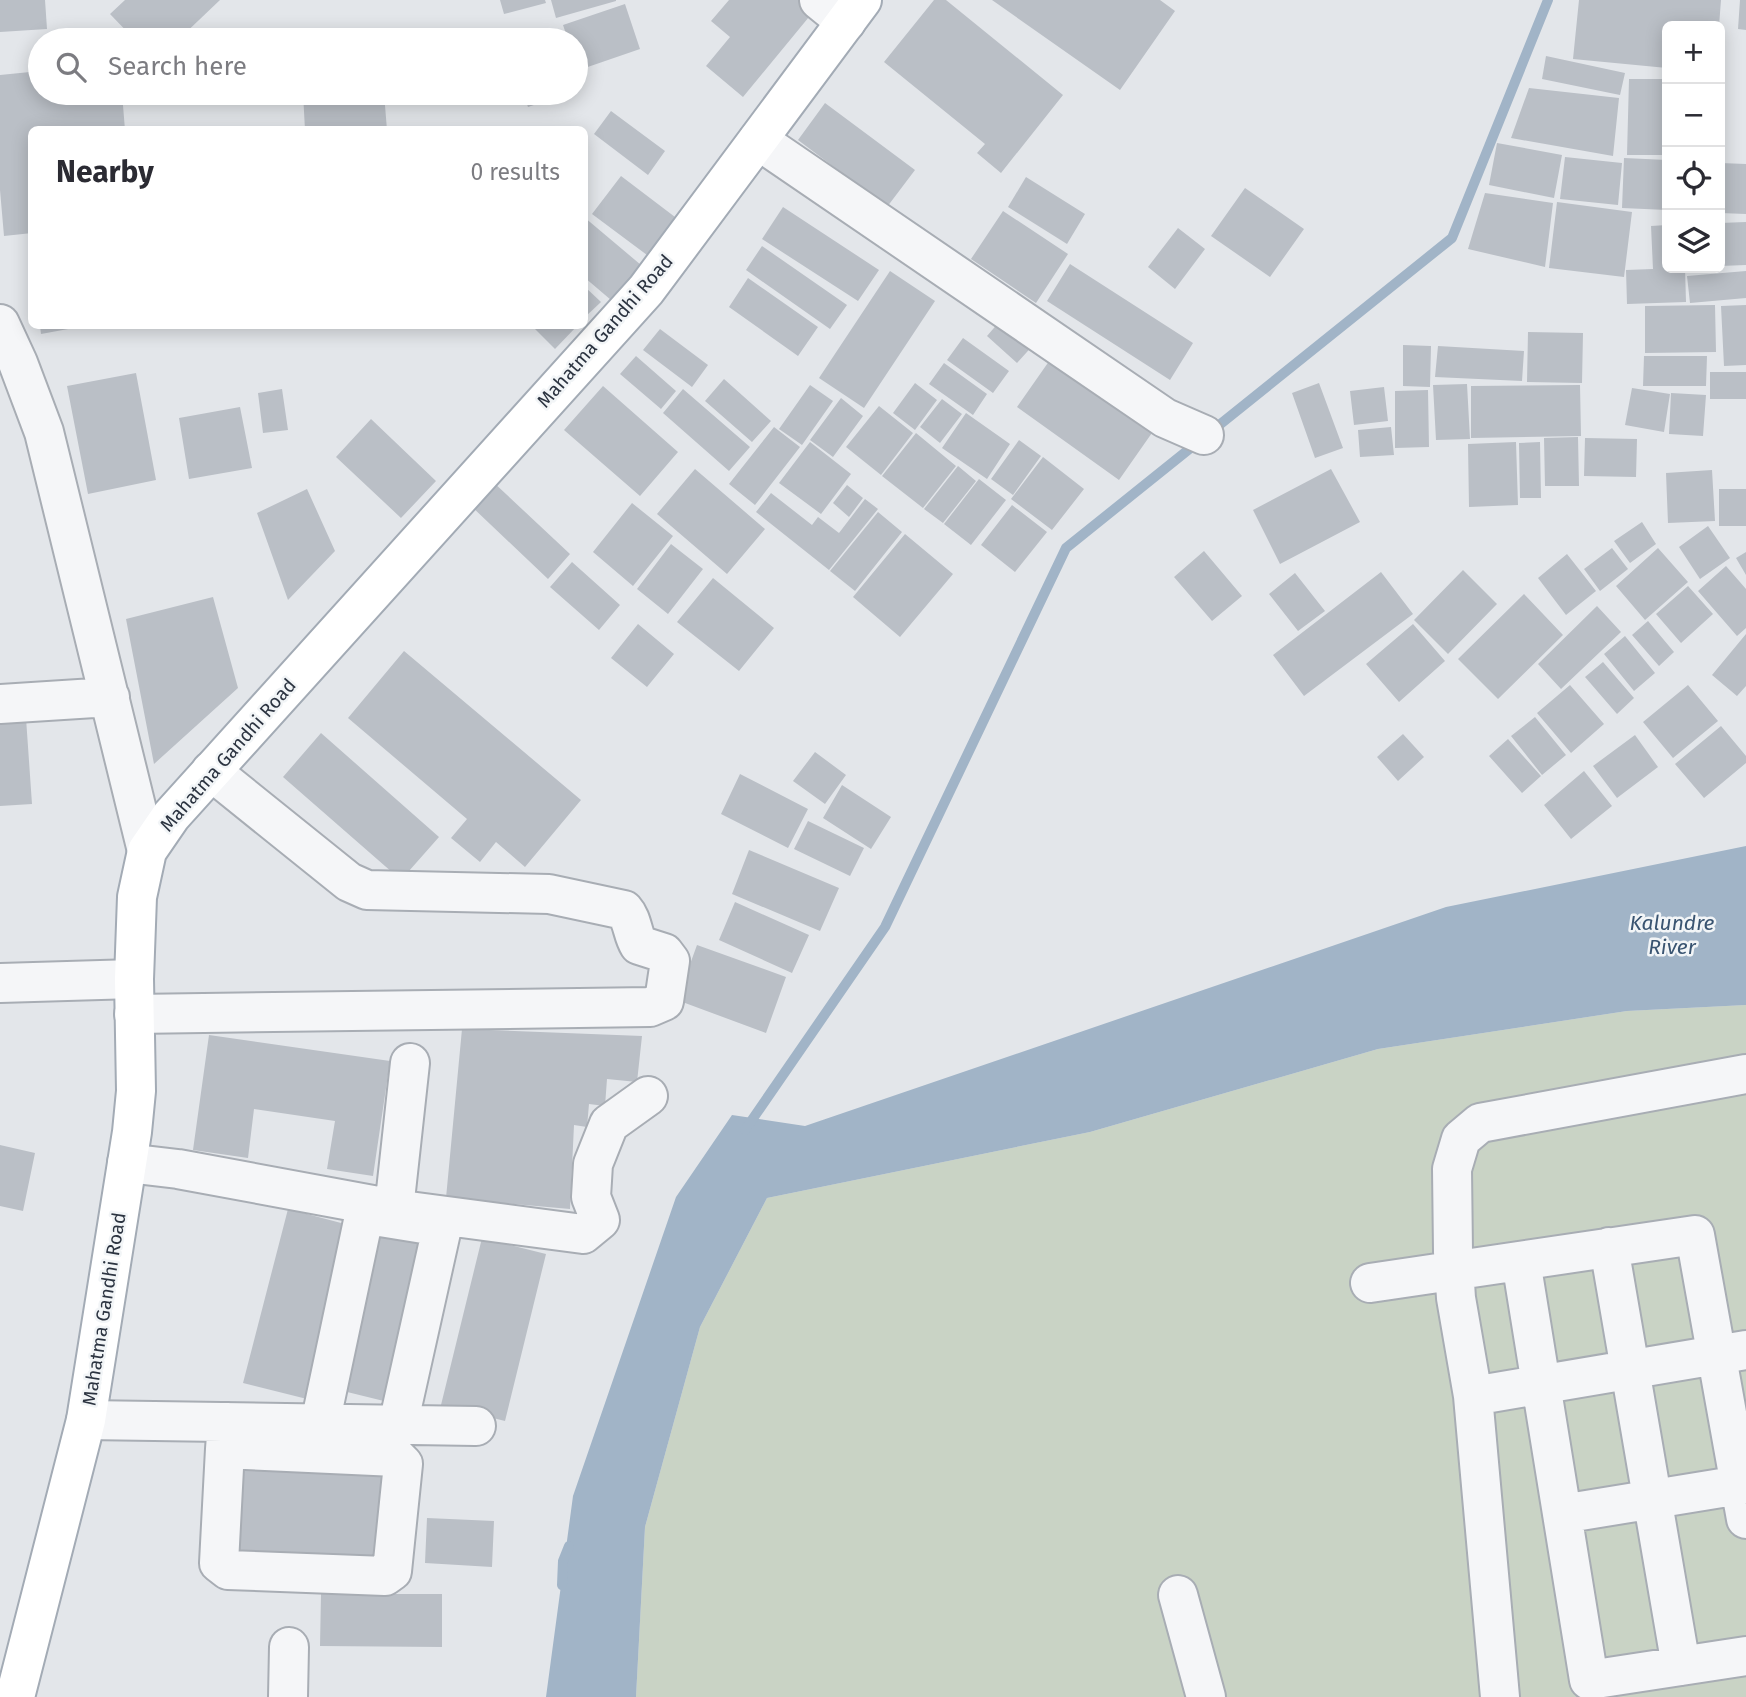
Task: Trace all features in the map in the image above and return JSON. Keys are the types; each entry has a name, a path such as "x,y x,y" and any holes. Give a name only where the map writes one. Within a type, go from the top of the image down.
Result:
{"main road":[{"name":"Mahatma Gandhi Road","path":"15,1697 86,1420 127,1163 136,1091 134,997 137,897 147,851 171,816 211,771 646,290 758,140 842,7"}],"street":[{"path":"758,140 1165,418 1204,435"},
{"path":"0,324 44,432 147,851"},
{"path":"0,704 110,697"},
{"path":"0,983 134,997 650,1007 664,1001 670,961 664,953 639,945 630,916 624,910 549,894 367,890 349,882 211,771"},
{"path":"394,1209 410,1063"},
{"path":"1500,1697 1474,1396 1456,1298 1454,1271 1452,1169 1461,1139 1479,1123 1746,1074"},
{"path":"127,1163 178,1169 394,1209 583,1234 600,1220 591,1196 593,1164 609,1124 648,1096"},
{"path":"322,1412 363,1222 368,1215 436,1226 441,1232 388,1419"},
{"path":"1370,1283 1695,1235 1731,1352 1744,1496 1652,1499 1562,1514"},
{"path":"1609,1247 1681,1666"},
{"path":"1521,1261 1588,1680 1746,1656"},
{"path":"1474,1396 1731,1352"},
{"path":"226,1436 322,1412 476,1426"},
{"path":"86,1420 226,1436 396,1457 403,1464 392,1571 385,1576 228,1570 219,1563 226,1436"},
{"path":"1178,1595 1206,1697"},
{"path":"288,1697 289,1647"}],"green space":[{"path":"1746,1005 1746,1697 636,1697 645,1527 700,1327 767,1198 1090,1132 1378,1049 1627,1011"}],"water":[{"name":"Kalundre River","path":"1746,846 1746,1005 1627,1011 1378,1049 1090,1132 767,1198 700,1327 645,1527 636,1697 546,1697 573,1496 676,1197 732,1115 805,1126 1446,907"}],"building":[{"path":"0,0 45,0 47,28 0,32"},
{"path":"125,0 220,0 191,28 123,28 110,14"},
{"path":"500,0 545,0 546,3 504,14"},
{"path":"551,0 616,0 616,1 556,18"},
{"path":"729,0 810,0 818,6 743,97 706,66 730,37 711,21"},
{"path":"934,0 946,0 1063,95 1001,173 977,153 985,144 884,62"},
{"path":"992,0 1160,0 1175,11 1120,90"},
{"path":"1579,0 1721,0 1719,21 1662,21 1662,68 1573,59"},
{"path":"1740,0 1746,0 1746,30 1738,29"},
{"path":"625,4 640,49 588,67 588,28 564,28 563,25"},
{"path":"1546,56 1625,73 1620,95 1542,79"},
{"path":"28,72 28,105 123,105 125,126 28,126 28,233 4,236 0,190 0,75"},
{"path":"1629,79 1662,79 1662,155 1627,155"},
{"path":"1529,88 1619,98 1613,156 1511,138"},
{"path":"825,103 915,170 887,207 798,140"},
{"path":"304,105 385,105 387,126 305,126"},
{"path":"611,111 665,151 648,175 594,134"},
{"path":"1497,143 1562,155 1554,198 1489,185"},
{"path":"1565,157 1622,163 1618,205 1560,199"},
{"path":"1624,158 1662,160 1662,210 1622,208"},
{"path":"1725,163 1746,164 1746,214 1725,213"},
{"path":"621,176 675,217 647,255 592,214"},
{"path":"1026,177 1085,214 1067,244 1008,207"},
{"path":"1245,188 1304,229 1270,277 1211,236"},
{"path":"1485,193 1553,203 1545,267 1468,249"},
{"path":"1557,202 1632,212 1624,277 1549,268"},
{"path":"783,207 879,270 858,301 762,239"},
{"path":"1003,211 1068,254 1036,303 971,259"},
{"path":"588,220 641,265 611,300 588,280"},
{"path":"1746,222 1746,265 1725,266 1725,223"},
{"path":"1662,225 1662,273 1685,273 1686,302 1627,304 1626,270 1653,269 1651,226"},
{"path":"1178,228 1205,249 1175,289 1148,267"},
{"path":"762,246 847,305 830,329 746,270"},
{"path":"1070,264 1193,343 1170,380 1047,301"},
{"path":"890,271 935,301 864,408 819,378"},
{"path":"1746,271 1746,298 1690,303 1687,276"},
{"path":"748,278 818,327 798,356 729,307"},
{"path":"588,290 601,302 588,314"},
{"path":"1715,305 1716,352 1645,353 1645,306"},
{"path":"1746,305 1746,365 1724,366 1721,306"},
{"path":"1006,314 1036,342 1017,363 987,336"},
{"path":"40,329 68,329 41,334"},
{"path":"535,329 574,329 555,349"},
{"path":"660,329 708,365 692,387 643,350"},
{"path":"1528,332 1583,333 1582,383 1527,382"},
{"path":"963,338 1009,371 993,393 947,360"},
{"path":"1403,345 1431,346 1430,387 1403,386"},
{"path":"1438,346 1524,351 1522,381 1435,377"},
{"path":"1059,347 1161,420 1119,480 1017,407"},
{"path":"636,356 676,391 661,409 620,374"},
{"path":"1644,356 1707,356 1706,386 1643,386"},
{"path":"944,363 987,394 973,415 929,384"},
{"path":"1710,372 1746,372 1746,399 1710,399"},
{"path":"136,373 156,480 88,494 67,386"},
{"path":"724,379 771,421 752,442 705,401"},
{"path":"915,383 937,400 915,430 893,413"},
{"path":"1319,383 1343,448 1315,458 1292,393"},
{"path":"1467,384 1470,439 1436,440 1433,385"},
{"path":"810,385 833,401 802,445 779,429"},
{"path":"1580,385 1581,436 1471,438 1471,386"},
{"path":"603,386 678,452 640,496 564,430"},
{"path":"1384,387 1388,421 1354,425 1350,391"},
{"path":"1632,388 1670,394 1664,432 1625,425"},
{"path":"282,389 288,430 263,433 258,393"},
{"path":"683,389 750,447 729,471 663,413"},
{"path":"1428,390 1429,447 1395,448 1395,391"},
{"path":"1671,393 1706,395 1703,436 1669,434"},
{"path":"841,398 863,416 833,457 810,440"},
{"path":"942,399 962,414 940,443 920,427"},
{"path":"879,406 913,433 881,475 846,447"},
{"path":"240,407 252,468 189,479 179,418"},
{"path":"966,413 1010,444 987,479 942,448"},
{"path":"371,419 436,481 401,518 336,457"},
{"path":"774,427 800,447 755,505 729,484"},
{"path":"1391,427 1394,455 1360,457 1358,430"},
{"path":"916,433 956,466 923,508 882,476"},
{"path":"1578,437 1579,486 1545,486 1544,438"},
{"path":"1585,438 1637,439 1636,477 1584,476"},
{"path":"1019,440 1041,456 1013,495 991,479"},
{"path":"810,442 851,474 821,514 779,483"},
{"path":"1516,442 1518,505 1469,507 1468,444"},
{"path":"1540,442 1541,498 1520,498 1519,443"},
{"path":"1043,457 1084,489 1052,530 1011,499"},
{"path":"958,466 976,481 943,523 924,509"},
{"path":"695,469 765,529 727,574 657,514"},
{"path":"1331,469 1360,522 1280,564 1253,510"},
{"path":"1712,470 1715,521 1668,523 1666,473"},
{"path":"979,479 1006,500 971,545 944,524"},
{"path":"492,481 570,554 548,579 470,505"},
{"path":"847,485 863,498 849,517 833,503"},
{"path":"307,489 335,551 288,600 257,513"},
{"path":"1719,489 1746,489 1746,526 1719,526"},
{"path":"771,493 812,525 818,517 839,533 865,499 878,509 829,570 756,512"},
{"path":"632,503 673,536 633,586 593,552"},
{"path":"1012,505 1047,532 1015,572 981,545"},
{"path":"878,512 902,532 855,591 830,571"},
{"path":"1642,522 1656,544 1630,563 1614,541"},
{"path":"1708,526 1730,558 1700,579 1679,547"},
{"path":"905,534 953,574 900,637 853,597"},
{"path":"671,544 703,569 668,614 637,589"},
{"path":"1612,548 1628,569 1600,591 1584,569"},
{"path":"1658,548 1688,582 1645,620 1616,586"},
{"path":"1204,551 1242,596 1212,621 1174,577"},
{"path":"1746,552 1746,575 1736,558"},
{"path":"1567,554 1596,591 1566,615 1538,578"},
{"path":"572,562 620,605 599,630 550,587"},
{"path":"1726,566 1746,589 1746,628 1737,636 1698,591"},
{"path":"1463,570 1497,604 1448,654 1414,620"},
{"path":"1381,572 1413,614 1304,696 1273,655"},
{"path":"1295,573 1325,611 1298,631 1269,594"},
{"path":"713,578 774,628 739,671 677,622"},
{"path":"1688,586 1713,614 1681,643 1656,614"},
{"path":"1524,594 1563,635 1498,699 1458,659"},
{"path":"213,597 238,688 154,764 126,619"},
{"path":"1597,606 1621,632 1561,689 1538,664"},
{"path":"1648,621 1674,652 1659,666 1632,635"},
{"path":"638,624 674,654 647,687 611,658"},
{"path":"1413,624 1445,661 1399,702 1366,664"},
{"path":"1746,634 1746,686 1737,696 1712,675"},
{"path":"1625,636 1655,673 1634,691 1604,654"},
{"path":"404,651 581,800 525,867 496,842 480,862 451,838 467,819 348,718"},
{"path":"1603,662 1634,698 1617,714 1585,677"},
{"path":"1570,685 1604,724 1571,753 1537,713"},
{"path":"1688,685 1718,721 1673,758 1643,722"},
{"path":"1535,717 1566,755 1542,775 1511,736"},
{"path":"26,718 32,804 0,806 0,720"},
{"path":"1721,726 1746,756 1746,763 1704,798 1675,764"},
{"path":"321,733 439,837 401,880 283,777"},
{"path":"1403,734 1424,757 1398,781 1377,757"},
{"path":"1635,735 1658,767 1617,798 1593,766"},
{"path":"1508,739 1541,776 1522,793 1489,756"},
{"path":"815,752 846,775 825,804 793,781"},
{"path":"1584,771 1612,806 1571,839 1544,805"},
{"path":"740,774 808,809 788,848 721,814"},
{"path":"842,785 891,817 871,849 823,818"},
{"path":"808,821 864,848 850,876 794,849"},
{"path":"749,850 839,888 820,931 732,894"},
{"path":"735,902 809,935 792,973 719,940"},
{"path":"697,945 786,977 766,1033 677,1000"},
{"path":"462,1029 642,1036 637,1082 607,1079 605,1106 589,1104 587,1127 574,1125 570,1209 446,1198"},
{"path":"209,1035 390,1061 373,1176 327,1169 335,1121 254,1109 248,1158 193,1150"},
{"path":"0,1145 35,1153 23,1211 0,1206"},
{"path":"288,1209 360,1228 315,1401 243,1383"},
{"path":"370,1221 435,1231 400,1405 331,1388"},
{"path":"482,1238 546,1254 505,1421 441,1405"},
{"path":"232,1454 389,1463 386,1571 226,1562"},
{"path":"427,1518 494,1521 492,1567 425,1563"},
{"path":"321,1594 442,1594 442,1647 320,1646"}],"waterway":[{"path":"745,1130 885,927 1066,548 1452,238 1548,0"},
{"path":"562,1585 563,1561 569,1546"}]}
